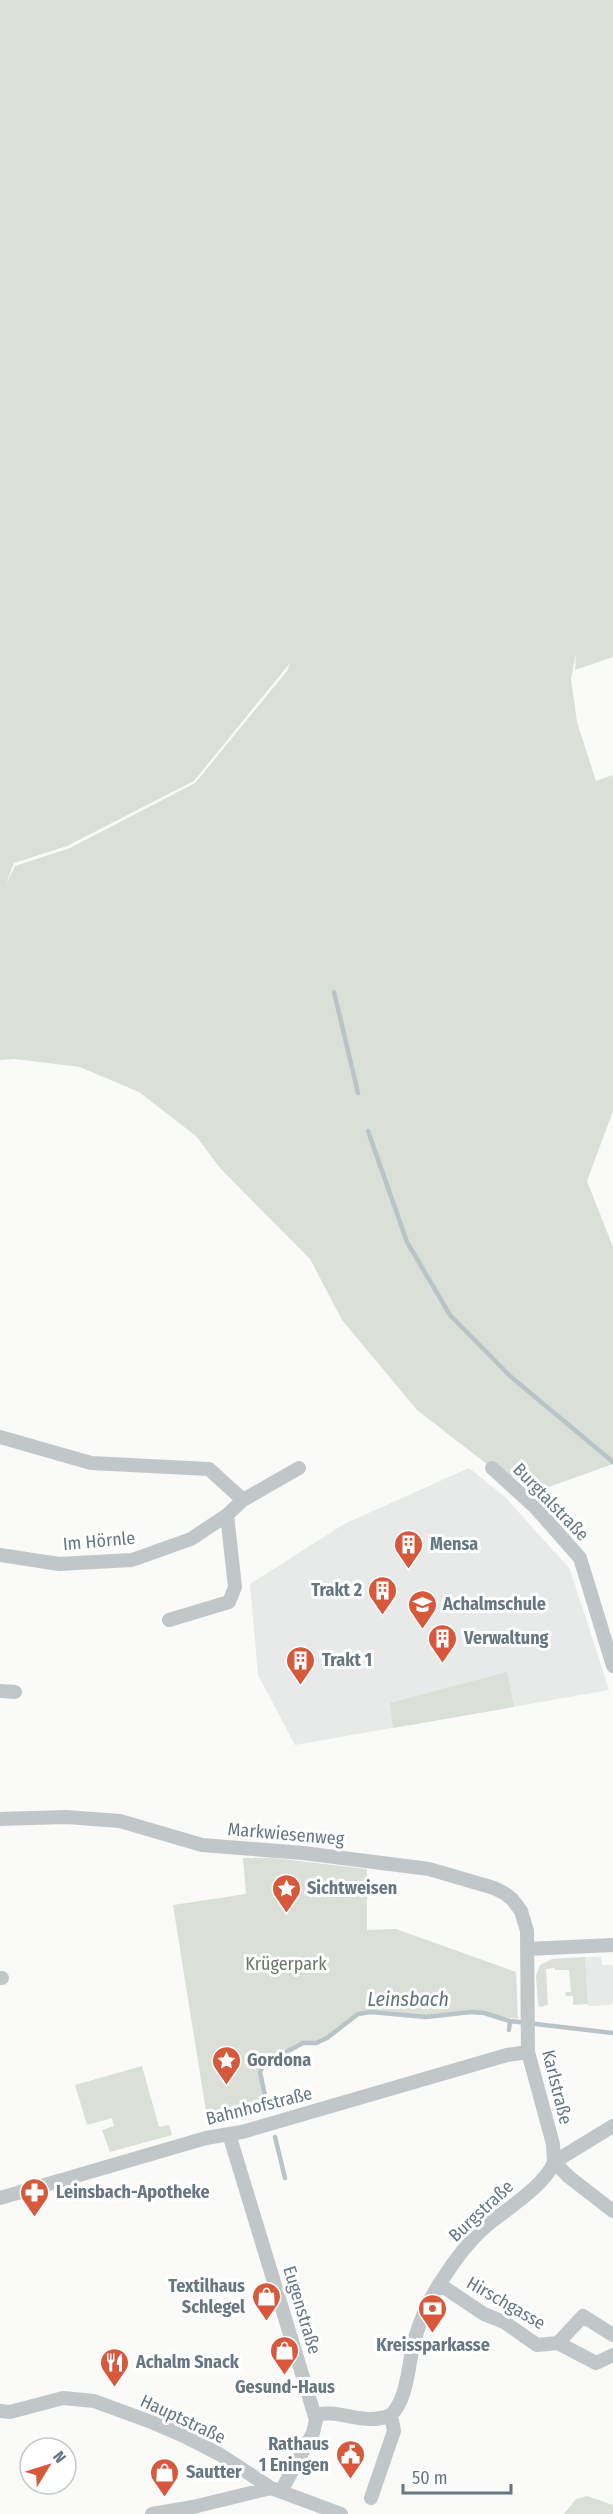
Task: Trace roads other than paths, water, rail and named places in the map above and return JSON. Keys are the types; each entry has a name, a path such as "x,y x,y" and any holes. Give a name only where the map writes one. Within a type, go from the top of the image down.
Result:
{"street":[{"path":"0,1437 91,1463 209,1469 243,1500"},
{"name":"Im Hörnle","path":"0,1555 59,1564 132,1560 191,1539 227,1515 243,1500 299,1468"},
{"name":"Burgtalstraße","path":"492,1468 535,1507 580,1558 613,1666"},
{"path":"169,1620 229,1602 235,1587 227,1515"},
{"path":"0,1691 15,1692"},
{"name":"Markwiesenweg","path":"0,1819 66,1817 108,1820 132,1823 202,1845 314,1854 429,1869 494,1888 512,1899 525,1921 527,1949"},
{"path":"527,1949 613,1945"},
{"name":"Karlstraße","path":"527,1949 528,2052 553,2144 554,2162"},
{"name":"Bahnhofstraße","path":"0,2198 200,2140 273,2123 507,2055 528,2052"},
{"name":"Burgstraße","path":"391,2415 396,2410 401,2397 419,2324 439,2284 465,2248 484,2228 541,2181 554,2162 613,2126"},
{"name":"Eugenstraße","path":"229,2134 315,2415"},
{"path":"554,2162 569,2177 613,2211"},
{"name":"Hirschgasse","path":"439,2284 484,2314 504,2322 537,2345 558,2343 596,2363 613,2355"},
{"name":"Hirschgasse","path":"558,2343 583,2316 613,2335"},
{"name":"Hauptstraße","path":"0,2411 10,2412 63,2398 94,2401 154,2423 208,2448 276,2489 341,2514"},
{"path":"152,2514 276,2489 313,2433 316,2424 315,2415 324,2413 376,2420 391,2415 394,2431 371,2498"}],"waterway":[{"path":"334,992 358,1093"},
{"path":"368,1131 407,1242 450,1315 510,1376 613,1462"},
{"name":"Leinsbach","path":"268,2110 260,2072 264,2064 303,2043 316,2043 327,2038 358,2014 371,2012 426,2017 471,2012 484,2013 510,2021 613,2033"},
{"path":"509,2030 510,2021"},
{"name":"Leinsbach","path":"275,2137 285,2178"}],"place":[{"name":"Mensa","path":"409,1570"},
{"name":"Trakt 2","path":"383,1616"},
{"name":"Achalmschule","path":"422,1630"},
{"name":"Verwaltung","path":"443,1664"},
{"name":"Trakt 1","path":"301,1686"},
{"name":"Sichtweisen","path":"286,1914"},
{"name":"Gordona","path":"226,2086"},
{"name":"Leinsbach-Apotheke","path":"35,2218"},
{"name":"Textilhaus Schlegel","path":"266,2322"},
{"name":"Kreissparkasse","path":"433,2334"},
{"name":"Gesund-Haus","path":"285,2376"},
{"name":"Achalm Snack","path":"115,2388"},
{"name":"Rathaus 1 Eningen","path":"350,2480"},
{"name":"Sautter","path":"165,2498"}],"park label":[{"name":"Krügerpark","path":"286,1964"}]}
